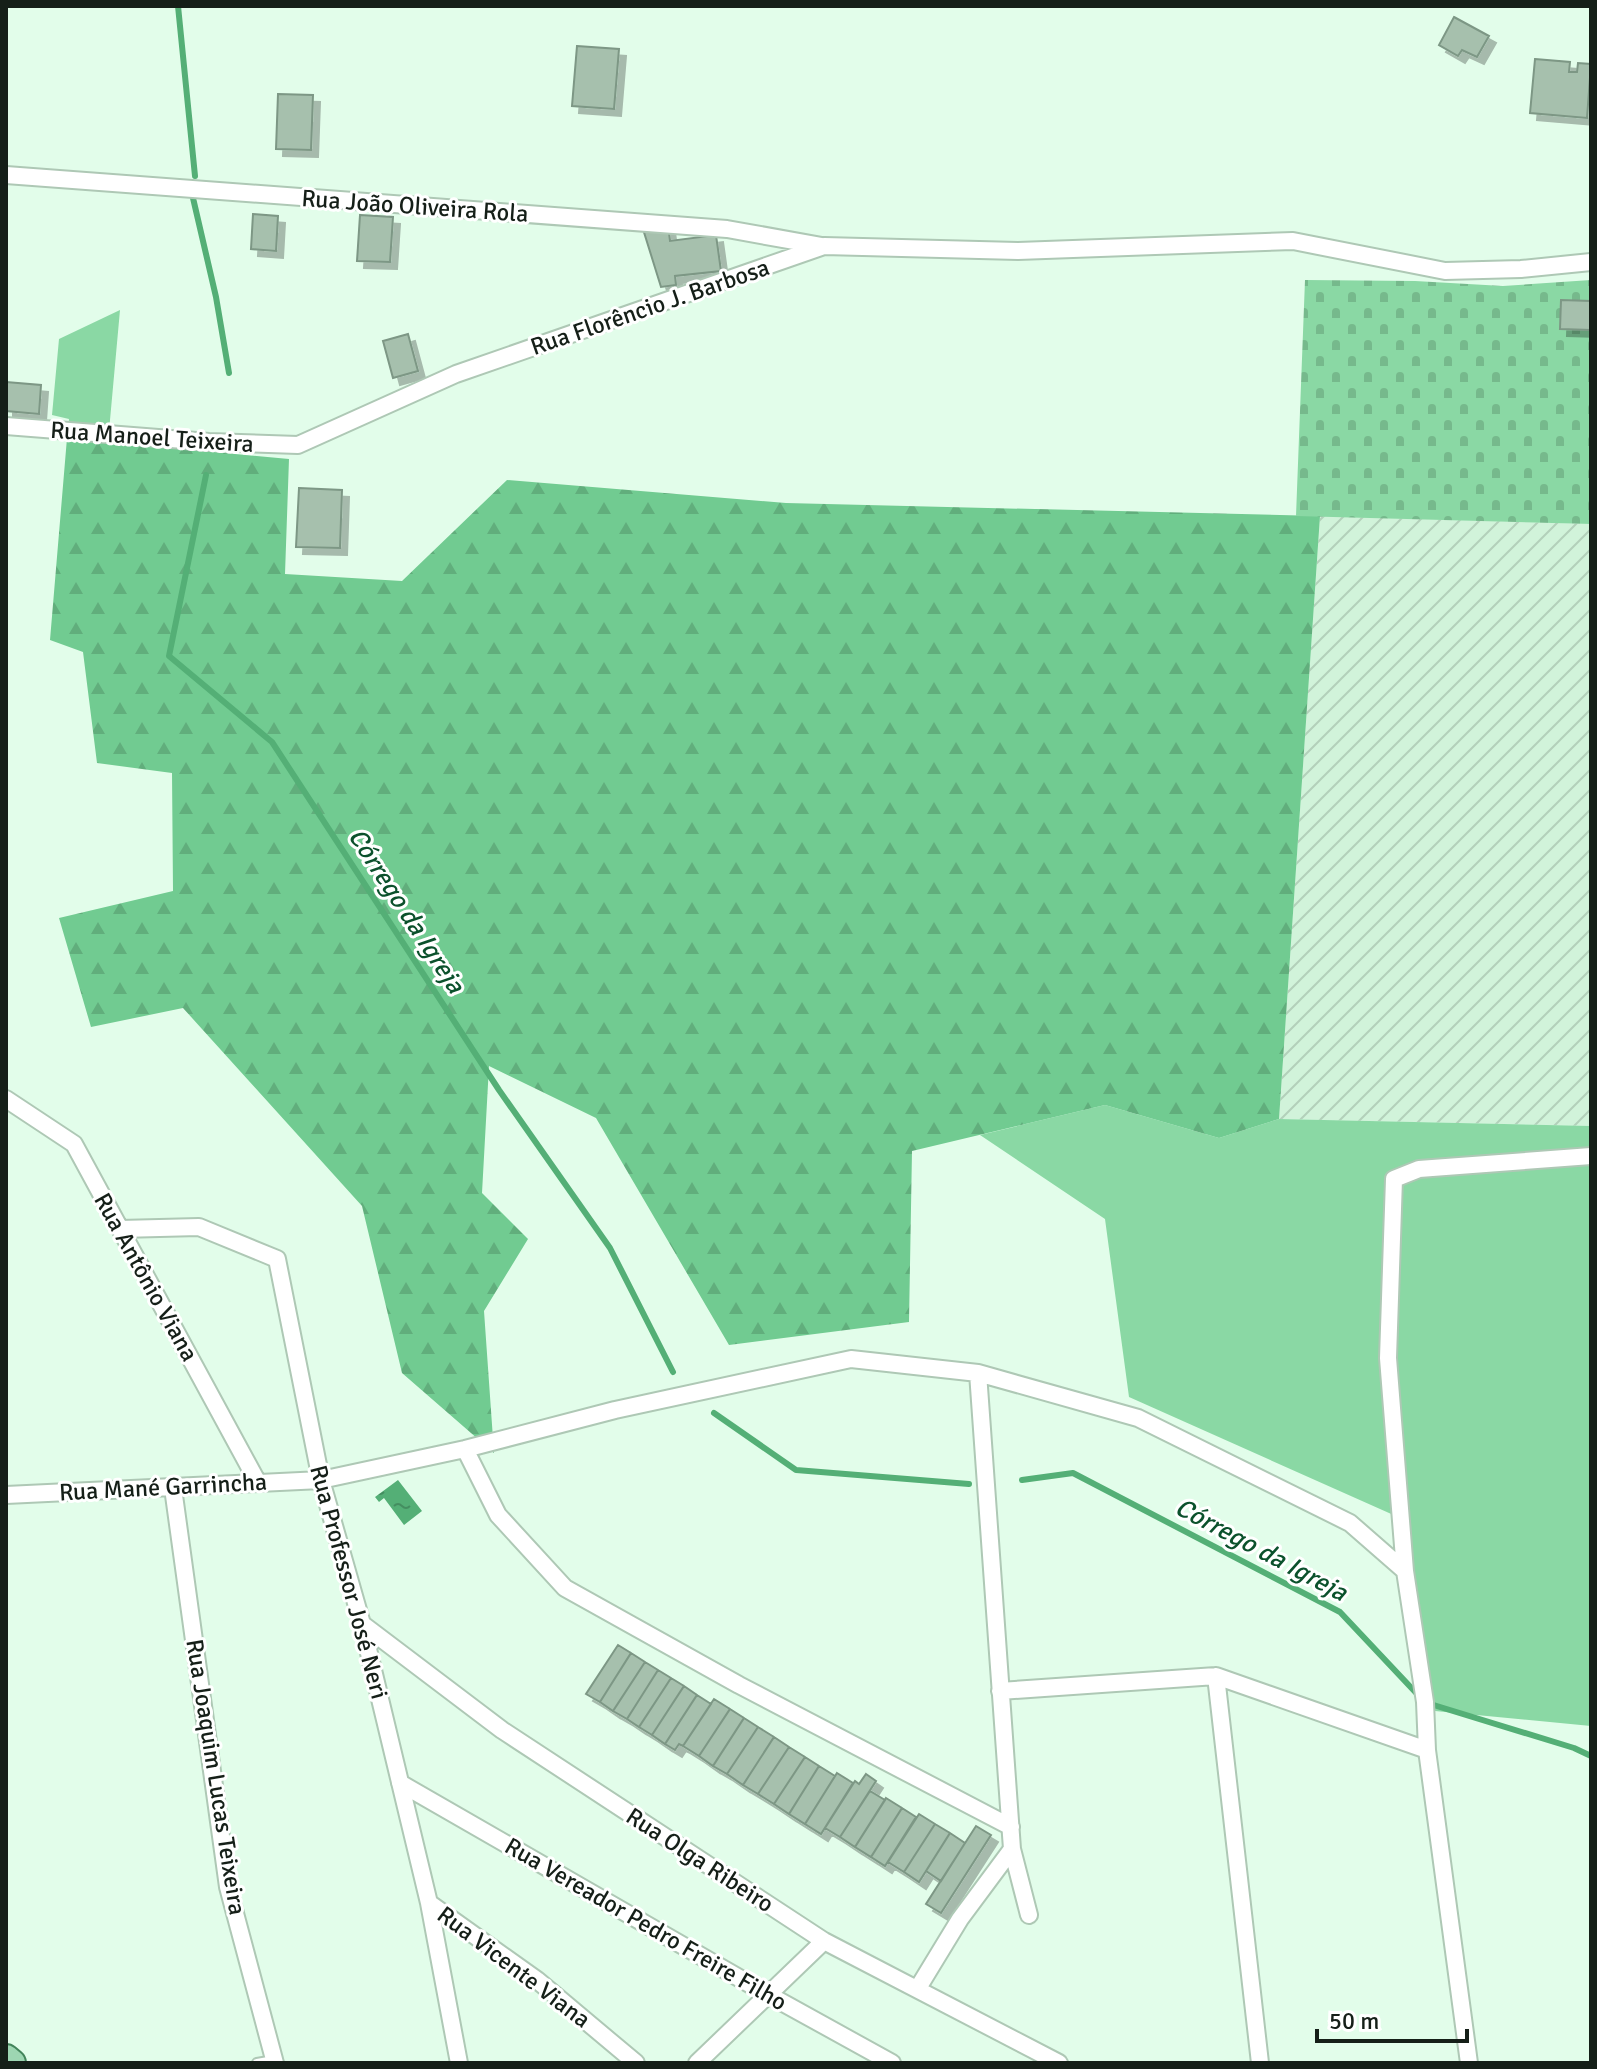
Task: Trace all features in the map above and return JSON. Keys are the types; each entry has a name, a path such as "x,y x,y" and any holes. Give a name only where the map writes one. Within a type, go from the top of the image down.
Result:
{"main road":[{"path":"6,2058 12,2063"}],"street":[{"name":"Rua João Oliveira Rola","path":"6,175 727,229 824,246"},
{"name":"Rua Florêncio J. Barbosa","path":"298,445 456,374 824,246 1018,251 1293,241 1445,271 1521,269 1591,262"},
{"name":"Rua Manoel Teixeira","path":"6,426 209,442 298,445"},
{"name":"Rua Antônio Viana","path":"6,1099 74,1144 257,1481"},
{"path":"1469,2063 1427,1750 1425,1702 1405,1571 1388,1358 1394,1179 1419,1169 1591,1156"},
{"name":"Rua Professor José Neri","path":"120,1229 199,1227 277,1259 321,1480 362,1624 429,1903 459,2063"},
{"name":"Rua Mané Garrincha","path":"6,1495 321,1480 465,1449 615,1410 851,1359 978,1373 1138,1418 1350,1523 1405,1571"},
{"path":"978,1373 1012,1849 1029,1915"},
{"path":"465,1449 498,1515 565,1588 739,1685 1011,1827"},
{"name":"Rua Joaquim Lucas Teixeira","path":"173,1488 228,1887 275,2061"},
{"name":"Rua Olga Ribeiro","path":"362,1624 502,1730 824,1941 1059,2063"},
{"path":"1000,1691 1216,1676 1427,1750"},
{"path":"1216,1676 1260,2063"},
{"name":"Rua Vereador Pedro Freire Filho","path":"400,1783 892,2063"},
{"path":"918,1988 960,1919 1012,1849"},
{"name":"Rua Vicente Viana","path":"429,1903 537,1980 636,2063"},
{"path":"697,2063 824,1941"}],"lane":[{"path":"257,2063 275,2061"}],"shaded area":[{"path":"1320,516 1591,524 1591,1126 1279,1119"}],"green space":[{"path":"1305,280 1503,286 1591,280 1591,524 1296,516"},
{"path":"120,310 108,442 67,438 69,419 52,415 59,339"},
{"path":"67,438 289,459 285,574 402,581 507,480 786,503 1320,516 1279,1119 1219,1138 1105,1105 912,1151 909,1322 729,1345 596,1118 489,1066 482,1193 528,1239 484,1311 494,1453 402,1373 362,1206 183,1008 91,1027 59,918 173,891 172,773 97,763 83,652 50,640"},
{"path":"1105,1105 1219,1138 1279,1119 1591,1126 1591,1726 1435,1711 1398,1517 1129,1397 1105,1219 980,1135"}],"water":[{"path":"398,1480 422,1511 404,1525 384,1498 379,1502 375,1497"}],"building":[{"path":"1454,17 1489,36 1477,57 1462,50 1458,56 1439,45"},
{"path":"577,46 619,49 614,109 572,106"},
{"path":"1535,59 1570,62 1569,72 1577,72 1578,63 1591,64 1587,118 1530,113"},
{"path":"278,94 313,95 311,150 276,149"},
{"path":"253,214 278,216 276,251 251,249"},
{"path":"360,215 393,217 390,262 357,261"},
{"path":"668,225 670,241 716,235 721,271 675,276 676,285 661,287 643,229"},
{"path":"1561,300 1591,301 1591,330 1560,329"},
{"path":"408,334 418,371 393,378 383,341"},
{"path":"6,382 41,385 39,414 6,411"},
{"path":"299,488 342,490 340,548 296,547"},
{"path":"618,1645 631,1653 600,1702 586,1694"},
{"path":"631,1653 645,1662 613,1711 600,1702"},
{"path":"645,1662 658,1670 627,1719 613,1711"},
{"path":"658,1670 671,1678 639,1727 627,1719"},
{"path":"671,1678 684,1686 652,1735 639,1727"},
{"path":"684,1686 697,1695 665,1744 652,1735"},
{"path":"697,1695 711,1704 683,1746 679,1744 675,1750 665,1744"},
{"path":"714,1699 730,1709 699,1756 683,1746"},
{"path":"730,1709 744,1718 713,1766 699,1756"},
{"path":"744,1718 758,1727 727,1774 713,1766"},
{"path":"758,1727 774,1737 743,1785 727,1774"},
{"path":"774,1737 789,1747 758,1794 743,1785"},
{"path":"789,1747 805,1757 774,1804 758,1794"},
{"path":"805,1757 819,1766 789,1814 774,1804"},
{"path":"819,1766 835,1776 805,1824 789,1814"},
{"path":"837,1773 853,1783 821,1834 805,1824"},
{"path":"866,1774 876,1781 840,1837 825,1828 855,1781 859,1784"},
{"path":"870,1791 885,1800 855,1847 840,1837"},
{"path":"886,1798 902,1808 871,1857 855,1847"},
{"path":"902,1808 916,1817 885,1866 871,1857"},
{"path":"919,1814 935,1824 904,1872 888,1862"},
{"path":"935,1824 950,1833 919,1882 904,1872"},
{"path":"976,1826 991,1835 941,1913 926,1904"},
{"path":"950,1833 965,1843 941,1881 926,1871"}],"waterway":[{"name":"Córrego da Igreja","path":"178,6 195,176"},
{"name":"Córrego da Igreja","path":"193,198 216,297 229,373"},
{"name":"Córrego da Igreja","path":"206,475 169,656 272,742 499,1090 610,1248 673,1372"},
{"name":"Córrego da Igreja","path":"714,1413 796,1470 969,1484"},
{"name":"Córrego da Igreja","path":"1022,1480 1073,1473 1340,1612 1419,1696"},
{"name":"Córrego da Igreja","path":"1427,1703 1591,1756"}]}
